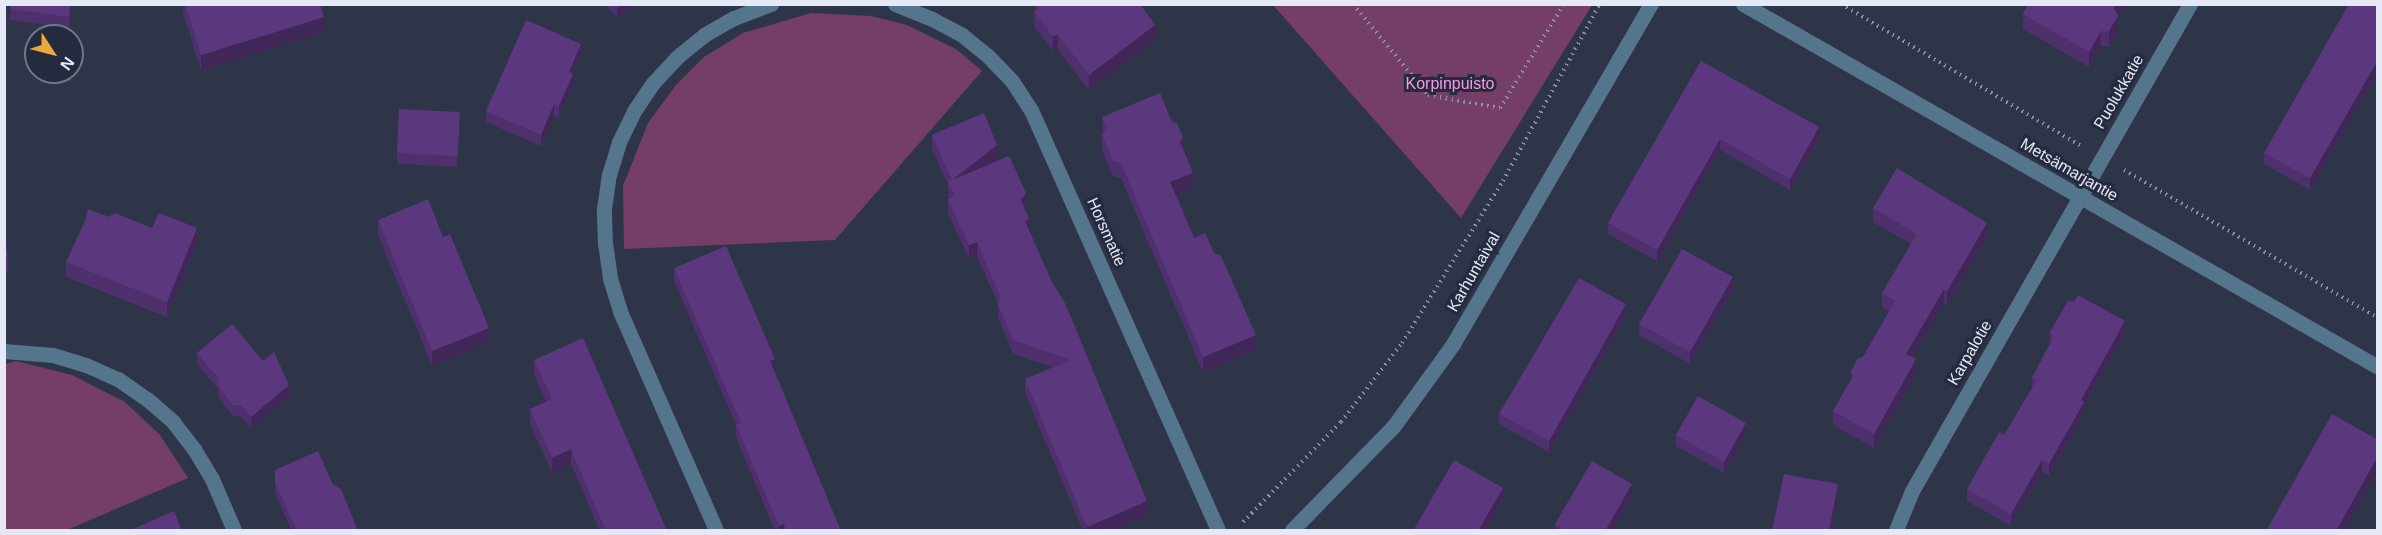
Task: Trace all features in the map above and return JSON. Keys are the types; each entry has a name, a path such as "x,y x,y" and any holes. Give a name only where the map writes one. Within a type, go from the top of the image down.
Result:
{"street":[{"path":"716,531 620,311 610,278 605,244 604,210 609,176 619,142 634,111 653,83 677,57 704,35 734,18 771,4"},
{"name":"Horsmatie","path":"895,4 933,19 962,35 988,56 1011,81 1031,110 1218,531"},
{"name":"Karhuntaival","path":"1292,531 1393,427 1453,344 1651,4"},
{"name":"Metsämarjantie","path":"1743,4 2378,367"},
{"name":"Puolukkatie","path":"2080,197 2190,4"},
{"name":"Karpalotie","path":"1896,531 1912,491 2080,197"},
{"path":"4,351 53,355 86,364 118,379 147,399 173,422 194,449 212,479 234,531"}],"path":[{"path":"1353,4 1428,95 1500,108 1564,4"},
{"path":"1240,524 1341,422 1402,343 1503,182 1600,4"}],"green space":[{"name":"Korpinpuisto","path":"1273,5 1592,5 1461,218"},
{"path":"811,13 871,16 907,25 956,49 982,71 835,240 624,249 623,186 648,123 676,85 704,57 743,33"},
{"path":"16,361 72,375 125,402 160,435 188,478 67,530 5,530 5,364"}],"building":[{"path":"11,4 70,4 69,17 10,9"},
{"path":"185,4 320,4 324,17 201,55"},
{"path":"1035,4 1119,4 1120,6 1140,4 1155,25 1089,75 1058,35 1053,36 1034,12 1039,9"},
{"path":"2028,4 2116,4 2114,8 2118,16 2109,31 2101,31 2089,52 2023,14"},
{"path":"2349,4 2378,4 2378,60 2310,178 2264,153"},
{"path":"526,20 581,44 569,72 573,74 559,106 554,104 541,135 486,111"},
{"path":"1701,61 1819,127 1790,179 1720,139 1657,250 1608,223"},
{"path":"1160,93 1172,122 1177,123 1183,137 1180,142 1193,173 1170,182 1194,238 1205,233 1214,253 1221,256 1256,335 1203,357 1121,163 1113,161 1102,135 1107,128 1102,117"},
{"path":"399,109 460,112 457,156 397,153"},
{"path":"984,113 997,145 952,180 932,135"},
{"path":"1009,156 1026,193 1021,200 1029,219 1025,221 1052,282 1065,303 1147,501 1087,527 1025,379 1071,360 1013,340 998,304 1001,298 977,242 969,245 948,199 955,196 948,181"},
{"path":"1897,168 1987,223 1947,291 1944,289 1906,354 1916,359 1874,434 1833,411 1853,376 1851,371 1858,358 1863,357 1895,301 1882,293 1917,234 1873,208"},
{"path":"428,199 443,237 450,234 489,328 432,351 378,220"},
{"path":"88,209 109,217 115,213 152,228 159,213 197,228 167,302 66,262 85,221"},
{"path":"4,231 8,257 4,258"},
{"path":"726,246 775,359 770,361 841,531 787,531 784,524 779,526 736,425 741,423 674,268"},
{"path":"1682,249 1733,277 1690,352 1639,324"},
{"path":"1579,278 1626,304 1549,441 1499,414"},
{"path":"2078,295 2125,321 2081,400 2084,402 2049,464 2042,460 2011,514 1967,489 1999,432 2004,435 2037,380 2032,378 2053,338 2050,332 2068,301 2074,302"},
{"path":"232,324 263,361 274,352 289,385 251,417 241,405 233,405 218,385 219,379 197,353"},
{"path":"583,338 667,531 606,531 571,449 552,458 530,409 552,399 534,360"},
{"path":"1698,396 1746,423 1724,462 1676,435"},
{"path":"2332,414 2378,440 2378,456 2336,531 2266,531"},
{"path":"318,451 333,485 341,489 358,531 297,531 275,482 275,470"},
{"path":"1454,460 1503,488 1478,531 1413,531"},
{"path":"1592,461 1632,484 1605,531 1566,531 1555,524"},
{"path":"1784,474 1838,484 1829,531 1772,531"},
{"path":"174,511 182,531 128,531"}]}
